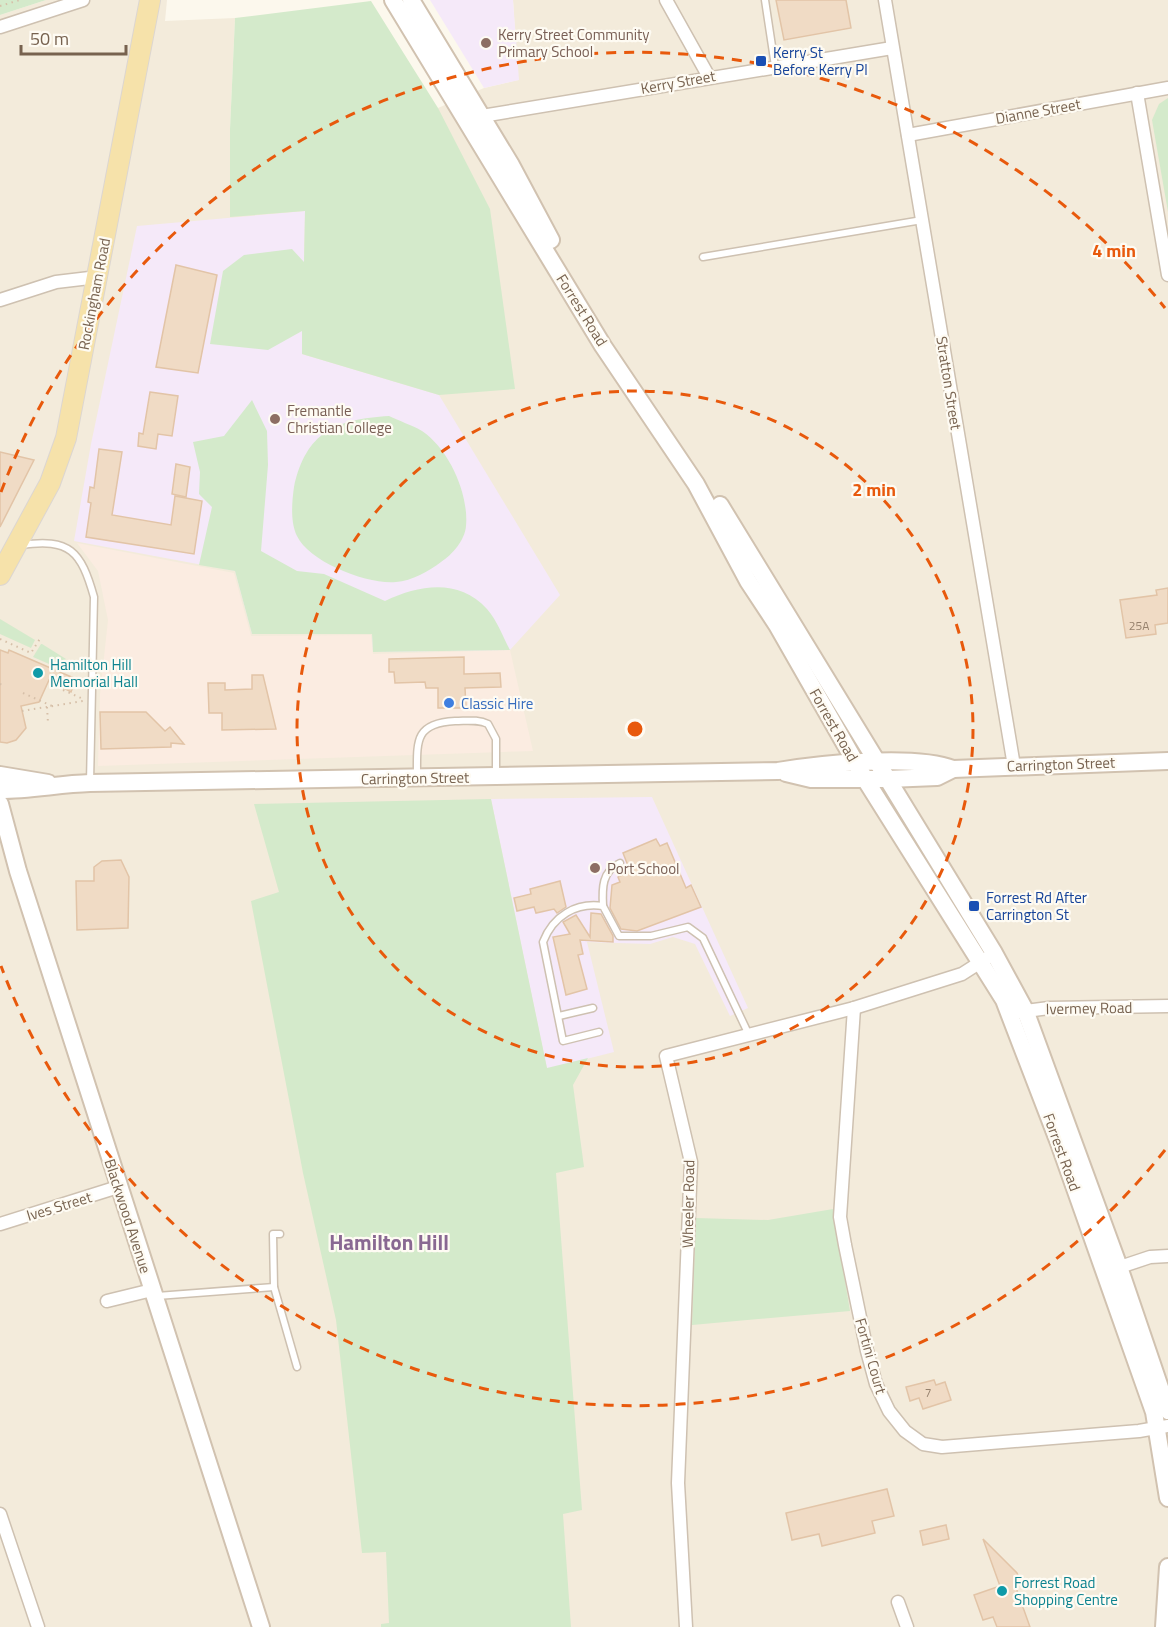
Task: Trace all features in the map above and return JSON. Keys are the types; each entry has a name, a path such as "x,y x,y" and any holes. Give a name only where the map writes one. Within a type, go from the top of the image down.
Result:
{"main road":[{"name":"Rockingham Road","path":"0,575 50,483 66,438 150,0"},
{"name":"Forrest Road","path":"393,0 603,346 696,484 748,581 777,625 865,779 987,958"},
{"name":"Forrest Road","path":"411,0 483,116 546,232 608,336 682,442 888,779 1018,1012 1112,1270 1168,1411"},
{"name":"Carrington Street","path":"0,790 34,790 52,784 90,783 778,771 808,766 856,763 937,763 953,769 1168,761"},
{"name":"Carrington Street","path":"778,771 811,780 937,777 953,769"},
{"name":"Carrington Street","path":"0,775 34,779 52,784"},
{"name":"Blackwood Avenue","path":"0,804 18,871 118,1187 261,1627"},
{"name":"Forrest Road","path":"1112,1270 1163,1427 1168,1498"},
{"path":"1164,1627 1168,1567"}],"street":[{"path":"0,27 83,0"},
{"path":"666,0 710,77"},
{"name":"Stratton Street","path":"885,0 1014,766"},
{"name":"Kerry Street","path":"464,119 892,48"},
{"name":"Dianne Street","path":"908,135 1168,88"},
{"path":"1137,93 1168,275"},
{"path":"0,300 56,282 98,277"},
{"name":"Wheeler Road","path":"686,1627 678,1483 691,1162 666,1056 854,1008 962,974 987,958"},
{"name":"Ivermey Road","path":"1018,1012 1168,1006"},
{"name":"Fortini Court","path":"854,1008 840,1217 867,1351 876,1384 889,1411 905,1431 923,1444 942,1447 1163,1427"},
{"name":"Ives Street","path":"0,1224 118,1187"},
{"path":"1112,1270 1150,1257 1168,1256"},
{"path":"106,1301 153,1293"},
{"path":"0,1514 2,1530 38,1627"},
{"path":"898,1602 907,1627"}],"lane":[{"path":"765,0 775,66"},
{"path":"703,257 922,220"},
{"path":"17,546 55,543 77,557 87,572 94,597 90,783"},
{"path":"417,777 417,743 422,732 439,722 481,721 488,724 496,739 496,776"},
{"path":"620,863 612,866 606,874 602,888 603,906 619,936 651,936 688,927 696,930 703,938 749,1035"},
{"path":"599,1032 563,1041 543,942 547,931 576,906 590,904 603,906"},
{"path":"559,1016 593,1008"},
{"path":"280,1234 273,1234 274,1287 297,1367"},
{"path":"153,1293 274,1287"}],"path":[{"path":"0,6 20,0"},
{"path":"0,639 31,653 41,637"},
{"path":"0,684 4,686"},
{"path":"22,711 83,700 63,690"},
{"path":"23,693 52,706"},
{"path":"47,707 48,723"}],"shaded area":[{"path":"46,0 167,0 165,21 235,18 230,129 438,108 484,88 518,80 513,0 1168,0 1168,1627 0,1627 0,15"},
{"name":"Kerry Street Community Primary School","path":"430,0 513,0 519,80 484,88"},
{"name":"Fremantle Christian College","path":"305,211 302,354 439,395 560,595 510,650 373,652 372,634 252,634 235,571 74,541 91,444 137,226"},
{"path":"77,543 234,573 251,636 371,635 373,654 510,650 533,751 98,766 100,694 108,620 98,571"},
{"name":"Port School","path":"652,797 748,1008 730,1016 695,944 673,937 650,944 587,942 614,1052 547,1069 491,799"}],"green space":[{"path":"0,0 46,0 0,15"},
{"path":"371,1 438,108 490,209 515,389 439,395 302,354 302,331 268,350 210,344 223,271 244,255 292,249 304,262 305,211 230,217 230,129 235,18"},
{"path":"1168,98 1168,212 1152,120 1159,104"},
{"path":"252,400 267,431 268,465 261,551 297,571 324,574 385,601 425,588 438,587 464,592 476,599 491,613 510,650 373,652 372,634 252,634 235,571 199,565 212,507 199,494 200,472 193,442 224,436"},
{"path":"389,416 422,431 441,449 461,487 466,513 463,537 449,555 420,575 396,582 370,580 356,576 314,555 297,536 292,511 294,487 299,468 315,441 339,425"},
{"path":"0,619 35,640 31,648 0,634"},
{"path":"41,644 66,659 56,667 33,657"},
{"path":"491,799 547,1068 588,1058 573,1085 584,1167 556,1173 582,1510 563,1514 571,1627 381,1627 381,1624 389,1623 386,1552 362,1553 336,1320 303,1173 251,901 279,892 254,804"},
{"path":"833,1209 850,1311 692,1325 696,1218 768,1220"}],"building":[{"path":"776,0 846,0 851,28 784,40"},
{"path":"176,265 217,275 198,373 156,367"},
{"path":"150,392 178,396 172,436 158,434 156,449 138,446 139,433 143,434"},
{"path":"99,449 122,452 112,515 171,525 175,496 202,501 194,554 86,537 91,503 88,502 90,487 94,488"},
{"path":"0,452 34,460 0,527"},
{"path":"176,464 190,467 186,497 172,494"},
{"path":"1168,588 1168,623 1155,625 1156,634 1126,638 1120,600 1157,595 1156,590"},
{"path":"0,650 8,653 9,650 76,679 71,692 49,680 39,702 21,706 26,728 16,740 7,743 0,742"},
{"path":"464,657 464,674 500,673 501,687 465,688 466,708 438,708 438,688 426,688 425,682 395,683 394,672 389,672 389,659"},
{"path":"252,675 263,675 276,729 222,730 222,713 209,713 208,683 225,683 225,690 252,689"},
{"path":"100,712 146,712 165,731 170,727 184,744 171,743 171,747 101,749"},
{"path":"656,839 660,846 667,843 686,888 691,885 701,907 637,931 621,929 610,908 612,885 620,882 618,877 630,871 623,853"},
{"path":"121,860 129,877 128,928 77,930 76,881 94,881 94,867 102,861"},
{"path":"560,881 566,907 557,913 554,909 536,913 534,907 517,911 514,898 531,894 530,889"},
{"path":"591,913 601,914 613,936 613,942 580,940 583,954 578,955 587,989 566,995 553,937 570,934 563,922 576,915 590,937"},
{"path":"934,1380 936,1385 945,1382 951,1400 923,1409 919,1398 910,1401 906,1387"},
{"path":"887,1489 894,1516 872,1521 875,1533 822,1546 819,1534 792,1540 786,1513"},
{"path":"946,1525 949,1539 923,1545 920,1531"},
{"name":"Forrest Road Shopping Centre","path":"983,1539 1017,1573 1021,1583 1015,1585 1030,1627 997,1627 993,1617 983,1620 974,1595 1000,1586"}],"place":[{"name":"Kerry Street Community Primary School","path":"486,43"},
{"name":"Kerry St Before Kerry Pl","path":"761,61"},
{"name":"Fremantle Christian College","path":"275,419"},
{"name":"Hamilton Hill Memorial Hall","path":"38,673"},
{"name":"Classic Hire","path":"449,703"},
{"name":"Port School","path":"595,868"},
{"name":"Forrest Rd After Carrington St","path":"974,906"},
{"name":"Forrest Road Shopping Centre","path":"1002,1591"}],"district":[{"name":"Hamilton Hill","path":"389,1242"}]}
